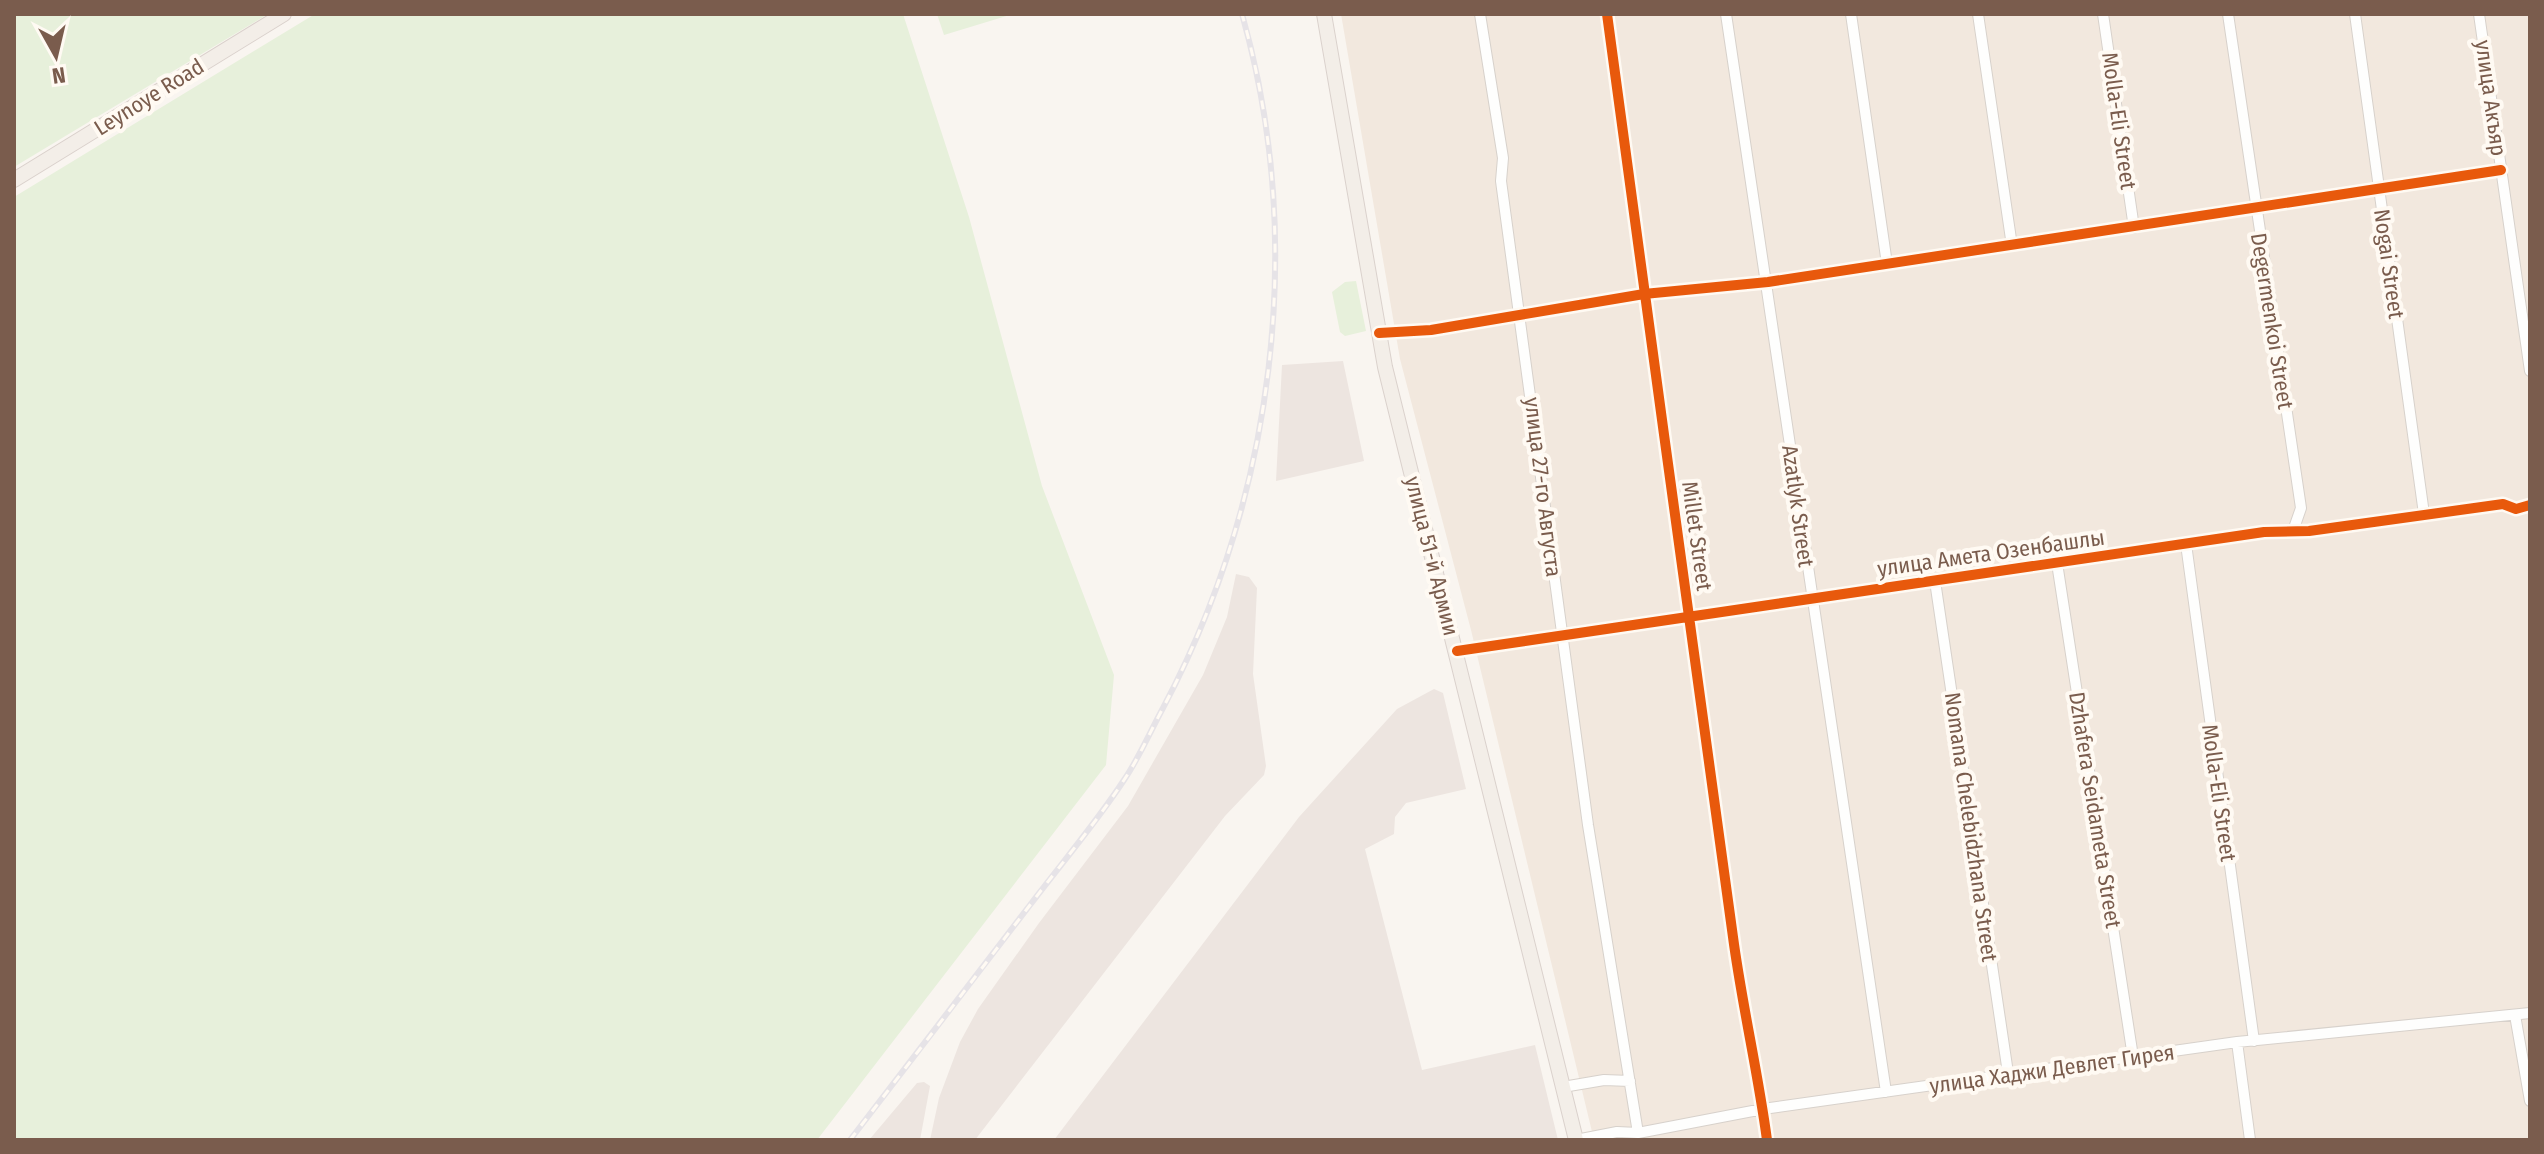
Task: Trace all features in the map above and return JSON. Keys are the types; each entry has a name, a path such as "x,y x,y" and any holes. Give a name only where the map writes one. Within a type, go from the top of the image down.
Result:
{"main road":[{"name":"Leynoye Road","path":"14,180 284,14"},
{"name":"улица 51-й Армии","path":"1324,14 1379,333 1576,1140"}],"street":[{"name":"улица 27-го Августа","path":"1480,14 1503,158 1501,181 1562,636 1609,960 1638,1133"},
{"name":"Millet Street","path":"1607,14 1733,940 1767,1140"},
{"name":"Azatlyk Street","path":"1726,14 1886,1092"},
{"path":"1851,14 1887,264"},
{"path":"1978,14 2012,246"},
{"name":"Molla-Eli Street","path":"2103,14 2134,228"},
{"name":"Degermenkoi Street","path":"2228,14 2301,508 2293,531"},
{"name":"Nogai Street","path":"2355,14 2424,514"},
{"name":"улица Акъяр","path":"2479,14 2530,371"},
{"path":"1379,333 1431,330 1644,294 1768,282 2501,170"},
{"name":"улица Амета Озенбашлы","path":"1457,651 2186,544 2503,504 2516,509 2530,505"},
{"name":"Molla-Eli Street","path":"2186,544 2254,1041"},
{"name":"Dzhafera Seidameta Street","path":"2057,563 2133,1057"},
{"name":"Nomana Chelebidzhana Street","path":"1935,581 2008,1073"},
{"name":"улица Хаджи Девлет Гирея","path":"1576,1140 1617,1132 1638,1133 1763,1109 2237,1042 2530,1013"},
{"path":"2515,1015 2530,1101"},
{"path":"2237,1042 2250,1140"},
{"path":"1563,1087 1604,1080 1630,1081"}],"shaded area":[{"path":"1341,14 2530,14 2530,1140 1594,1140 1471,630 1400,359"},
{"path":"1343,361 1364,461 1276,481 1282,365"},
{"path":"1236,574 1249,577 1257,588 1253,674 1266,766 1264,775 1225,816 975,1140 930,1140 939,1098 960,1042 978,1009 1039,923 1128,806 1203,675 1227,617"},
{"path":"1434,689 1443,693 1466,789 1406,803 1395,817 1394,834 1365,849 1422,1070 1535,1045 1558,1140 1054,1140 1299,817 1397,709"},
{"path":"924,1082 930,1086 920,1140 869,1140 917,1083"}],"green space":[{"path":"14,14 268,14 14,167"},
{"path":"315,14 903,14 969,217 1042,486 1114,675 1106,765 817,1140 14,1140 14,197"},
{"path":"937,14 1013,14 944,35"},
{"path":"1356,281 1366,331 1345,336 1340,332 1332,292 1345,282"}],"railway":[{"path":"850,1140 1090,828 1129,772 1201,627 1231,543 1254,457 1268,368 1275,279 1273,190 1262,101 1242,14"}],"cycle path":[{"path":"1607,14 1733,937 1767,1140"},
{"path":"1379,333 1431,330 1644,294 1768,282 2501,170"},
{"path":"1457,651 2264,532 2309,531 2503,504 2516,509 2530,505"}]}
